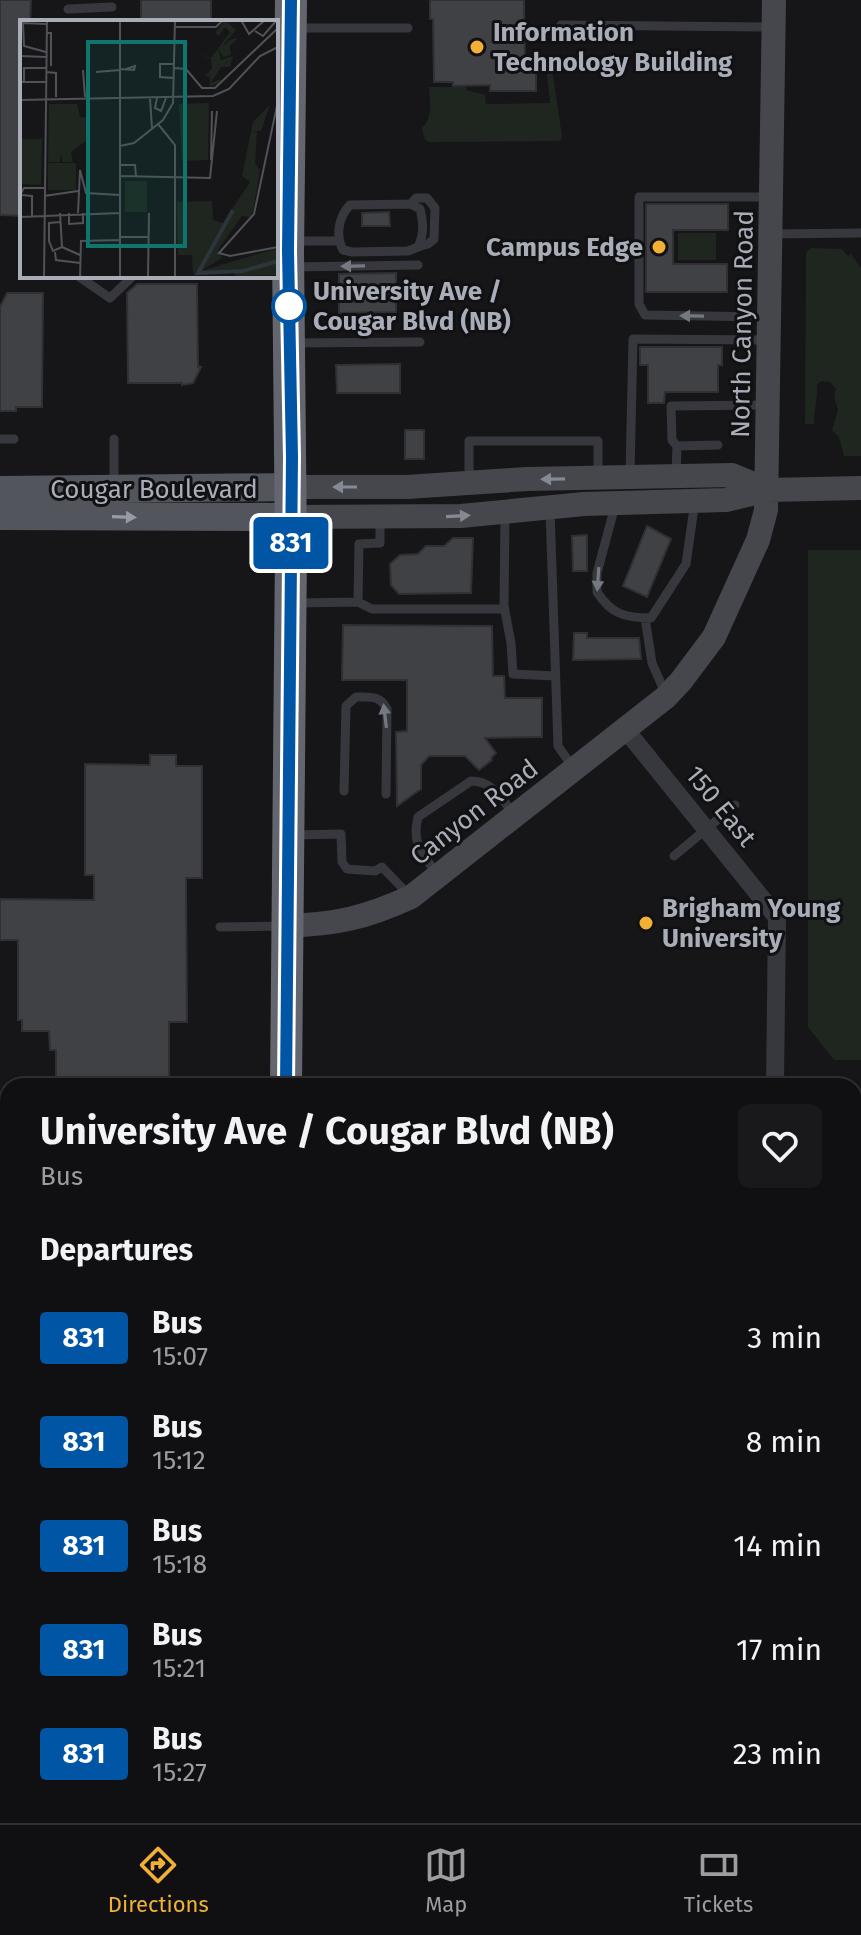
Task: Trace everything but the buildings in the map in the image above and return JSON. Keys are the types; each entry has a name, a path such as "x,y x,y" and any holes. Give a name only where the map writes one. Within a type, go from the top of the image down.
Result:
{"highway":[{"path":"286,1078 292,502 284,138 291,14"}],"main road":[{"name":"North Canyon Road","path":"714,637 758,540 768,490 774,0"},
{"name":"Cougar Boulevard","path":"0,516 132,517 460,483 598,477 732,475 768,490"},
{"path":"768,490 861,488"},
{"name":"Cougar Boulevard","path":"0,490 114,490 292,502 380,516 461,516 559,506 726,500 768,490"},
{"name":"Canyon Road","path":"287,926 325,924 374,914 411,897 666,697 714,637"}],"street":[{"name":"150 East","path":"625,729 777,917 775,1078"}],"lane":[{"path":"68,9 112,7"},
{"path":"291,14 408,28"},
{"path":"561,25 773,27"},
{"path":"770,328 645,315 639,304 639,197 771,197"},
{"path":"416,198 427,198 435,208 434,239 408,251 352,252 343,250 338,241 341,216 350,205 411,204 416,198"},
{"path":"771,234 861,233"},
{"path":"285,253 338,241"},
{"path":"285,253 418,265"},
{"path":"81,278 110,298 131,278"},
{"path":"630,477 633,339 770,328"},
{"path":"290,343 420,342"},
{"path":"676,475 677,446 672,440 671,406 769,405"},
{"path":"0,439 14,439"},
{"path":"114,439 114,490"},
{"path":"460,483 469,441 598,441 598,477"},
{"path":"677,446 718,445"},
{"path":"615,503 597,573 597,592 614,613 628,618 651,618 686,564 695,501"},
{"path":"559,506 555,676 558,746 574,769"},
{"path":"505,512 505,609 513,674 555,676"},
{"path":"358,602 359,544 380,543 380,516"},
{"path":"291,603 358,602 372,609 505,609"},
{"path":"645,618 652,663 666,697"},
{"path":"344,791 346,706 356,697 377,698 383,701 387,709 386,794"},
{"path":"438,876 417,845 415,829 418,817 471,781 493,787 515,815"},
{"path":"674,856 735,805"},
{"path":"288,835 341,834 342,862 347,869 375,871 382,867 411,897"},
{"name":"Canyon Road","path":"220,927 287,926"}],"shaded area":[{"path":"550,55 562,137 560,141 425,140 422,128 429,114 429,87 466,87 485,95 486,104 550,103 545,56"},
{"path":"678,233 716,233 716,260 678,260"},
{"path":"811,248 842,249 848,256 851,254 861,268 861,456 844,456 839,437 832,430 838,410 834,397 836,389 830,382 817,384 814,424 805,424 806,253"},
{"path":"808,550 861,550 861,1060 834,1060 808,1027"}],"bus line":[{"name":"831","path":"286,1078 292,457 288,251 291,0"}],"place":[{"name":"Information Technology Building","path":"477,47"},
{"name":"Campus Edge","path":"659,247"},
{"name":"University Ave / Cougar Blvd (NB)","path":"289,306"},
{"name":"Brigham Young University","path":"646,923"}]}
